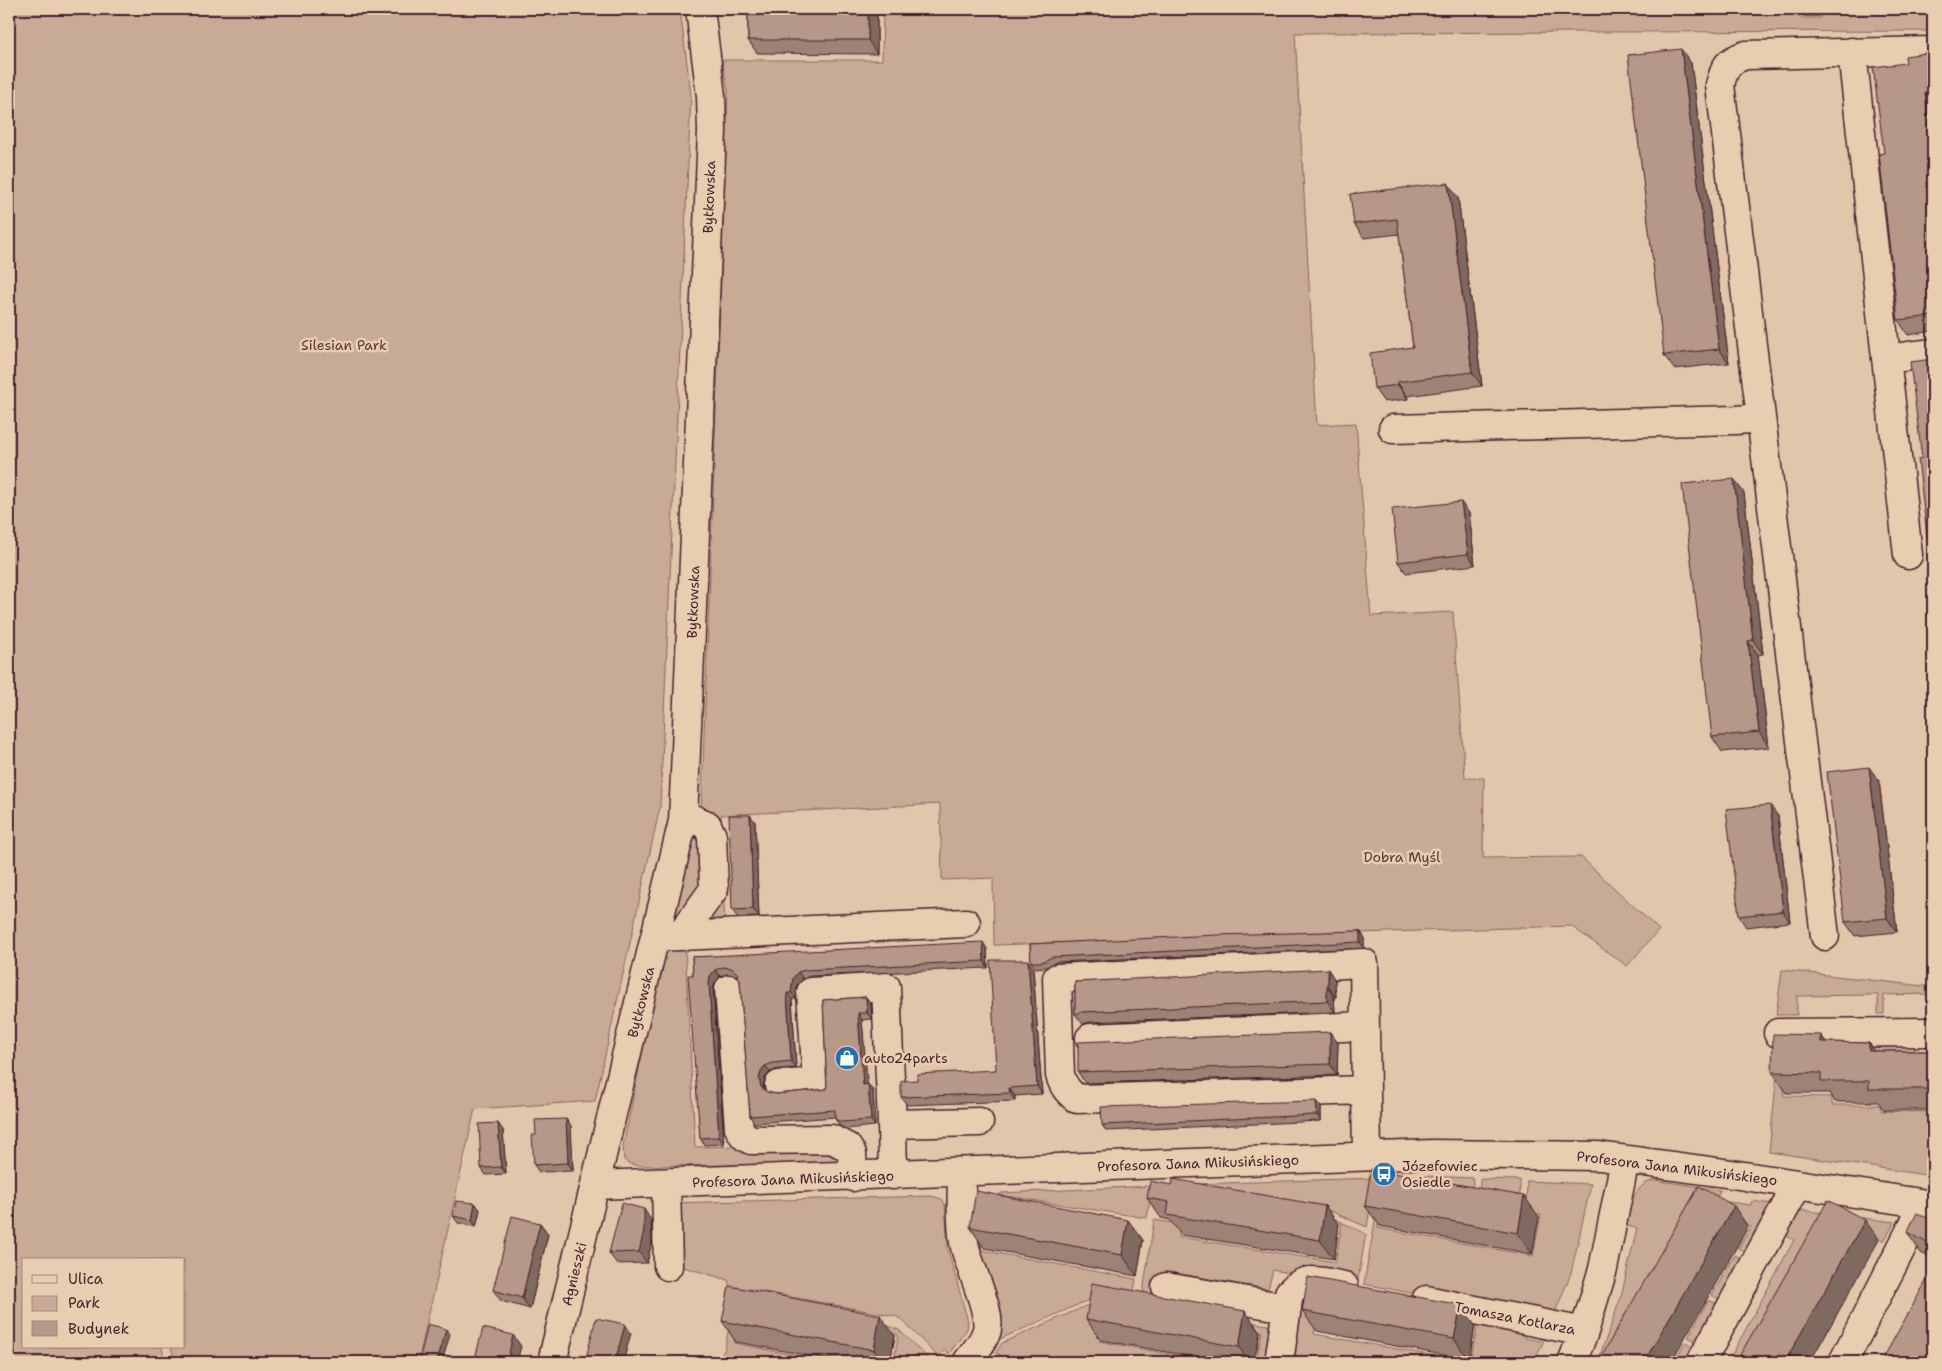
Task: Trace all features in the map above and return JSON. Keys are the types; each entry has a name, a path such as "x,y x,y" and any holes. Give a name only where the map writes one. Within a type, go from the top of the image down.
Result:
{"street":[{"name":"Bytkowska","path":"596,1185 668,937 684,815 712,132 710,87 700,9"},
{"path":"1825,936 1720,85 1724,68 1733,59 1746,55 1933,51"},
{"path":"1852,52 1908,554"},
{"path":"1886,359 1933,353"},
{"path":"1393,429 1761,418"},
{"path":"668,937 714,889 712,836 707,824 684,815"},
{"path":"668,937 966,923"},
{"path":"1366,1090 1077,1099 1068,1092 1062,1083 1060,1075 1057,978 1364,963 1368,1156"},
{"path":"779,1084 817,1082 811,992 886,986 893,1175"},
{"path":"729,989 739,1128 744,1136 751,1140 823,1138 838,1141 847,1147 852,1154 853,1177"},
{"path":"1090,1038 1365,1026"},
{"path":"1778,1033 1933,1032"},
{"path":"892,1124 979,1122"},
{"name":"Profesora Jana Mikusińskiego","path":"596,1185 853,1177 1368,1156 1464,1153 1570,1154 1798,1184 1929,1204 1842,1362"},
{"name":"Tomasza Kotlarza","path":"1572,1362 1584,1332 1603,1269 1625,1160"},
{"path":"962,1172 964,1240 967,1259 988,1317 987,1332 967,1362"},
{"path":"666,1183 668,1266"},
{"name":"Profesora Jana Mikusińskiego","path":"1701,1362 1798,1184"},
{"name":"Agnieszki","path":"552,1362 596,1185"},
{"path":"1279,1362 1289,1293 1296,1285 1311,1280 1370,1290"},
{"path":"1166,1287 1287,1308"},
{"name":"Tomasza Kotlarza","path":"1399,1296 1584,1332"}],"green space":[{"name":"Silesian Park","path":"9,9 680,9 691,95 660,807 595,1101 475,1109 418,1362 175,1362 171,1348 185,1348 185,1258 22,1258 22,1348 162,1348 165,1362 9,1362"},
{"name":"Dobra Myśl","path":"883,9 1564,9 1565,14 1601,11 1601,9 1799,9 1800,18 1820,18 1822,9 1933,9 1933,31 1295,33 1317,425 1356,423 1371,616 1453,612 1465,778 1484,778 1483,858 1581,857 1659,930 1627,966 1571,926 994,945 993,878 942,880 940,804 721,815 725,930 691,932 719,891 701,816 728,91 722,60 882,60"},
{"path":"696,827 703,828 708,886 668,930"},
{"path":"685,943 695,1147 836,1144 843,1164 642,1166 630,1164 624,1160 623,1146 665,944"},
{"path":"1782,970 1933,987 1933,994 1884,995 1884,1014 1878,1014 1878,995 1797,996 1797,1015 1776,1015"},
{"path":"1780,1044 1786,1052 1784,1096 1832,1097 1832,1105 1880,1105 1881,1111 1933,1112 1933,1176 1769,1152"},
{"path":"1862,1044 1915,1045 1915,1069 1886,1069"},
{"path":"1383,1175 1418,1176 1417,1193 1385,1188 1378,1228 1533,1256 1541,1215 1526,1212 1527,1181 1591,1184 1571,1273 1552,1320 1364,1284"},
{"path":"1425,1176 1473,1178 1472,1202 1425,1194"},
{"path":"1375,1178 1367,1227 1323,1208 1195,1184"},
{"path":"1480,1179 1520,1180 1520,1210 1480,1203"},
{"path":"1655,1180 1720,1190 1713,1208 1601,1362 1583,1362 1581,1354 1598,1361 1621,1297 1637,1228 1626,1226 1631,1204 1641,1186"},
{"path":"1152,1186 1147,1218 999,1195 1001,1193"},
{"path":"931,1196 942,1199 945,1204 948,1250 968,1322 967,1329 949,1354 945,1350 938,1357 902,1320 895,1316 737,1287 730,1288 728,1280 673,1264 671,1203"},
{"path":"1720,1201 1751,1205 1752,1201 1772,1204 1747,1253 1738,1248 1751,1227 1715,1206"},
{"path":"1792,1209 1895,1222 1884,1241 1841,1218 1759,1362 1728,1362 1794,1240 1782,1233"},
{"path":"989,1210 981,1250 1136,1279 1133,1298 1102,1294 1000,1339 1002,1316 979,1257 976,1236"},
{"path":"1325,1214 1366,1234 1357,1285 1273,1270 1268,1289 1169,1272 1164,1302 1142,1299 1154,1220 1180,1224 1179,1237 1335,1262 1342,1224 1324,1220"},
{"path":"1735,1255 1743,1259 1720,1300 1712,1295"},
{"path":"1292,1295 1321,1295 1314,1334 1468,1362 1283,1362"},
{"path":"1104,1298 1105,1303 1099,1341 1212,1362 1013,1362 996,1353 1002,1343"},
{"path":"734,1300 742,1305 734,1343 828,1362 718,1362 725,1348"},
{"path":"1708,1300 1718,1304 1698,1342 1688,1337"},
{"path":"1238,1320 1273,1326 1271,1362 1256,1362 1262,1331 1238,1326"},
{"path":"1478,1323 1526,1323 1524,1338 1540,1341 1543,1327 1549,1328 1533,1362 1470,1362"},
{"path":"883,1324 899,1330 932,1362 894,1362 898,1335 882,1331"},
{"path":"1685,1342 1694,1348 1687,1362 1674,1362"}],"building":[{"path":"748,9 868,9 868,40 748,40"},
{"path":"1800,9 1816,9 1816,12 1800,12"},
{"path":"1681,49 1719,349 1664,355 1628,55"},
{"path":"1933,52 1933,90 1925,92 1933,165 1933,316 1898,320 1879,154 1884,153 1873,67 1906,63 1905,56"},
{"path":"1448,183 1472,372 1397,382 1398,385 1374,388 1370,353 1413,347 1397,219 1354,224 1350,194"},
{"path":"1933,359 1933,588 1918,459 1922,458 1910,362"},
{"path":"1734,479 1753,640 1748,641 1759,732 1712,737 1682,484"},
{"path":"1461,502 1468,554 1398,562 1392,509"},
{"path":"1869,767 1887,918 1845,922 1827,772"},
{"path":"1770,805 1783,911 1739,916 1726,809"},
{"path":"729,815 750,815 753,909 732,910"},
{"path":"1360,931 1360,942 1052,957 1042,962 1031,962 1030,944 1217,935"},
{"path":"983,942 984,961 805,970 798,972 793,978 791,993 787,993 791,1061 765,1066 761,1071 759,1079 761,1087 767,1092 776,1094 827,1089 823,1000 866,997 867,1013 858,1013 863,1085 868,1084 871,1120 841,1122 835,1119 835,1110 750,1116 740,981 737,973 731,968 723,967 715,970 710,976 709,984 719,1137 700,1138 688,975 693,975 692,957"},
{"path":"990,960 1028,960 1037,1086 1009,1088 1010,1093 901,1097 901,1081 917,1080 917,1074 996,1070"},
{"path":"1328,969 1327,1001 1082,1012 1075,1014 1075,982"},
{"path":"1330,1032 1330,1064 1078,1072 1078,1042"},
{"path":"1773,1034 1821,1035 1821,1042 1869,1043 1869,1051 1933,1051 1933,1089 1869,1089 1869,1081 1821,1081 1821,1073 1772,1072"},
{"path":"1316,1101 1317,1115 1102,1125 1101,1107"},
{"path":"566,1119 568,1163 534,1165 532,1135 536,1135 535,1120"},
{"path":"498,1123 501,1167 481,1168 479,1124"},
{"path":"1371,1169 1524,1196 1518,1233 1365,1206"},
{"path":"1173,1179 1325,1206 1320,1240 1167,1215 1169,1202 1147,1198 1150,1181 1172,1185"},
{"path":"1699,1186 1734,1206 1644,1362 1598,1362"},
{"path":"976,1191 1128,1220 1122,1255 970,1227"},
{"path":"1828,1200 1865,1220 1788,1356 1800,1362 1736,1362"},
{"path":"456,1201 475,1203 472,1220 453,1216"},
{"path":"622,1203 644,1209 644,1230 639,1252 609,1253"},
{"path":"1917,1213 1933,1221 1933,1246 1907,1232"},
{"path":"512,1216 540,1223 522,1298 493,1290"},
{"path":"1933,1269 1933,1349 1926,1362 1881,1362"},
{"path":"1308,1277 1461,1305 1454,1339 1302,1311"},
{"path":"1092,1283 1245,1311 1239,1347 1086,1319"},
{"path":"729,1286 880,1315 874,1350 722,1321"},
{"path":"596,1318 625,1324 615,1362 585,1362"},
{"path":"428,1324 446,1329 437,1362 419,1362"},
{"path":"483,1328 513,1335 507,1362 474,1362"}],"place":[{"name":"auto24parts","path":"847,1058"},
{"name":"Józefowiec Osiedle","path":"1384,1174"}]}
